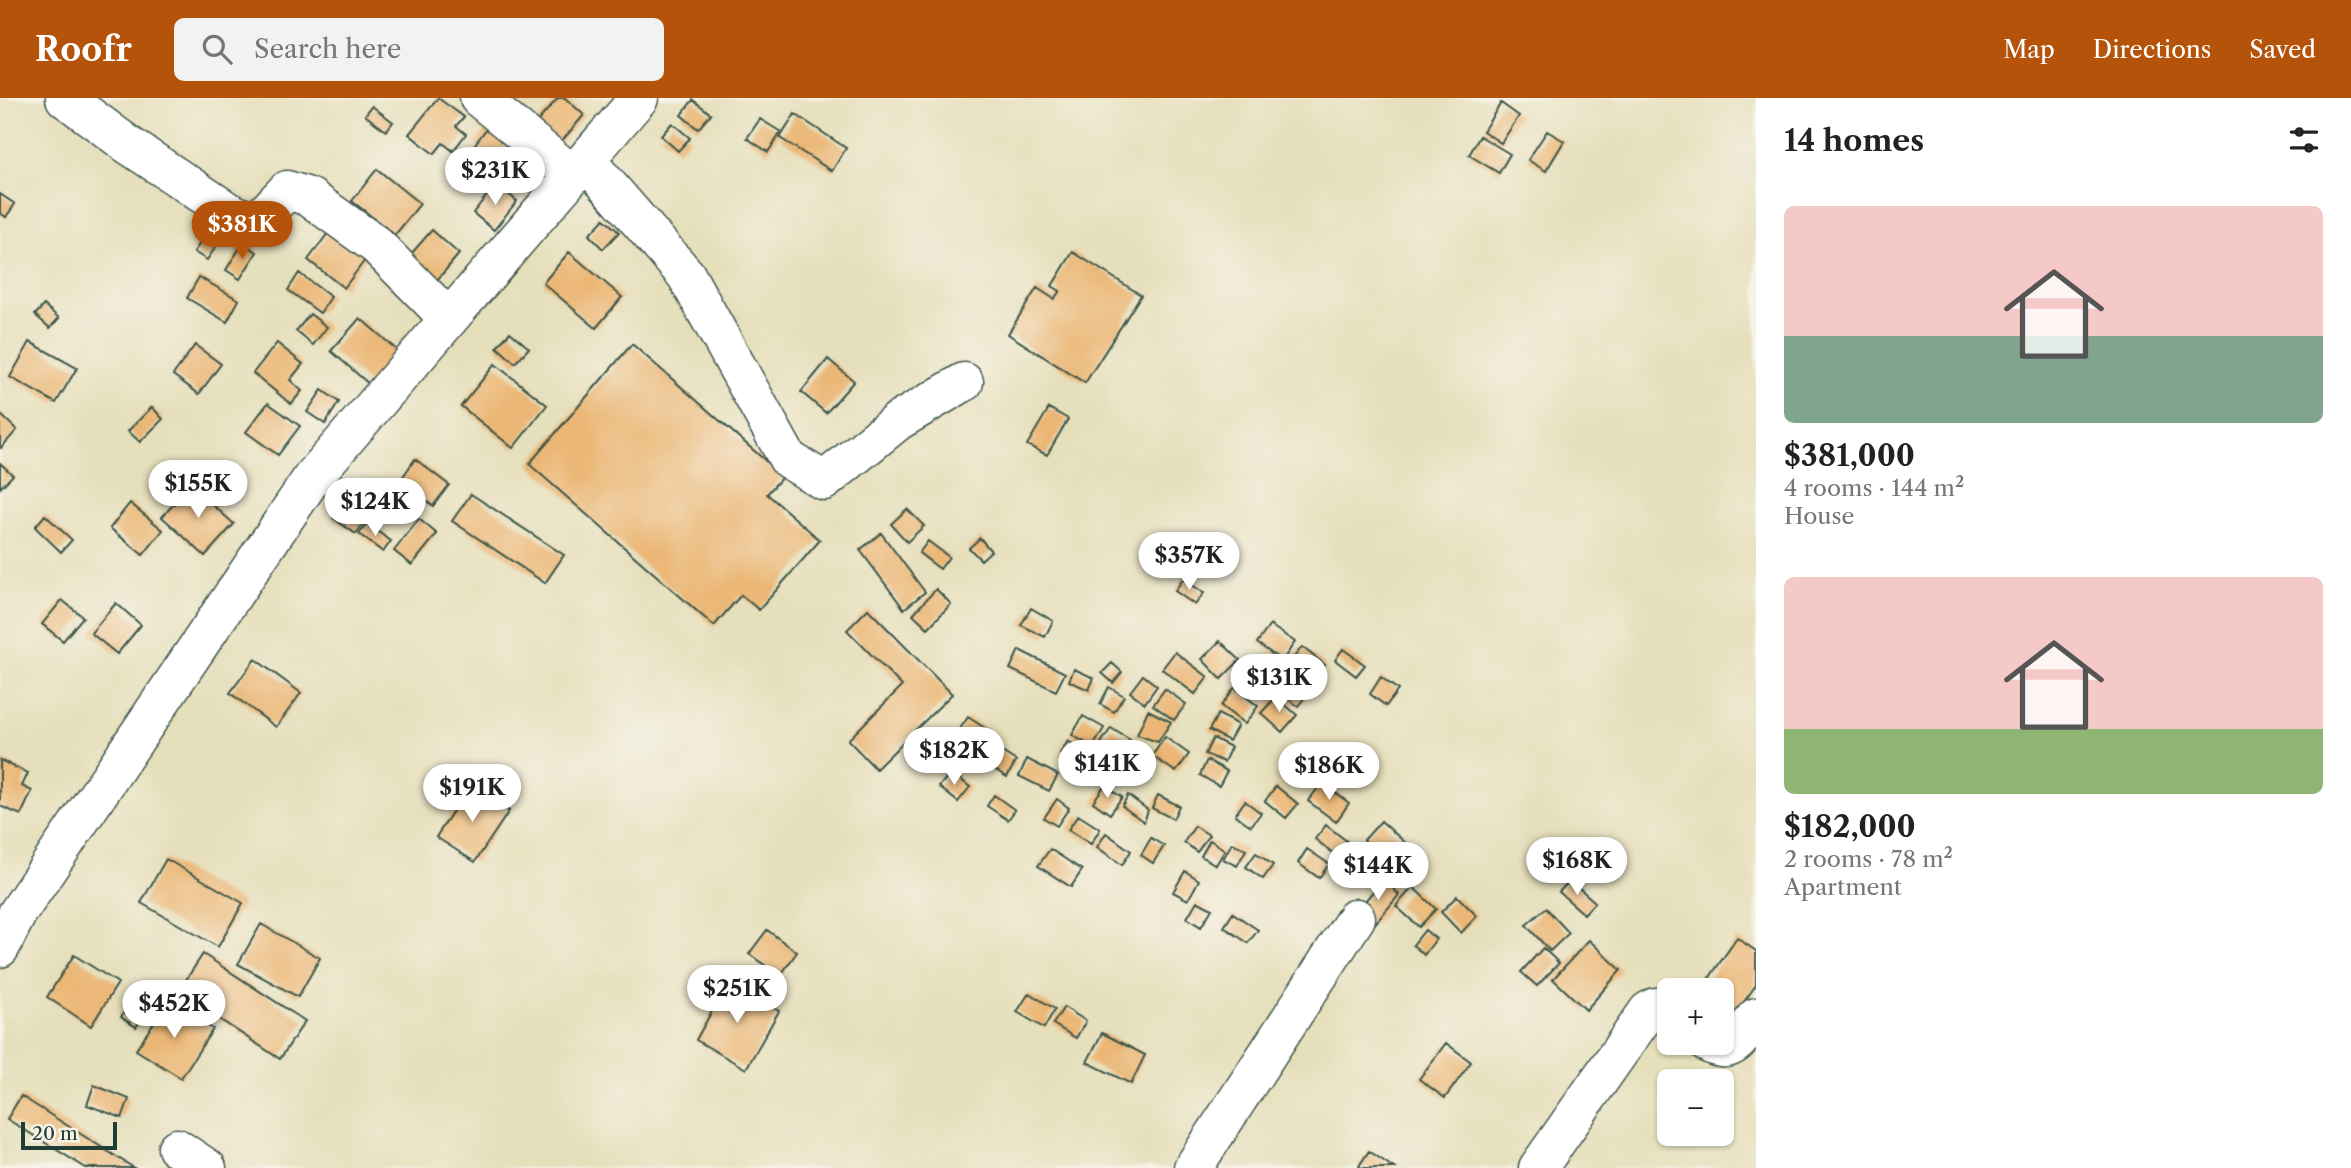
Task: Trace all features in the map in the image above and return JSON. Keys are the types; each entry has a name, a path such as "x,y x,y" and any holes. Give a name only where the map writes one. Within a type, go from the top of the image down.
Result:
{"street":[{"path":"65,98 149,159 244,219 258,220 287,190 309,197 376,245 449,319"},
{"path":"479,98 579,167 686,275 788,459 824,481 898,421 964,382"},
{"path":"0,948 17,914 312,478 639,98"},
{"path":"1193,1168 1356,918"},
{"path":"1538,1168 1648,1011 1657,1007"},
{"path":"1734,1045 1756,1017"}],"building":[{"path":"438,98 464,117 456,126 466,134 453,151 443,143 434,154 409,134"},
{"path":"558,98 565,98 584,115 560,143 536,123"},
{"path":"693,100 711,114 698,129 681,115"},
{"path":"1501,103 1519,116 1501,143 1483,131"},
{"path":"372,106 393,122 386,131 365,115"},
{"path":"795,114 846,148 832,171 780,138"},
{"path":"760,119 781,132 768,152 747,138"},
{"path":"672,123 690,138 678,151 661,136"},
{"path":"487,128 508,144 496,160 475,144"},
{"path":"1547,131 1564,141 1546,171 1528,160"},
{"path":"1480,136 1510,154 1499,173 1469,155"},
{"path":"377,169 420,204 395,235 352,201"},
{"path":"496,184 517,201 494,230 473,213"},
{"path":"0,194 15,204 6,217 0,213"},
{"path":"604,219 619,232 603,249 589,235"},
{"path":"213,224 225,233 207,260 194,252"},
{"path":"334,225 371,252 344,288 308,260"},
{"path":"432,230 459,254 433,285 405,261"},
{"path":"243,243 257,252 240,279 226,270"},
{"path":"569,252 622,297 596,328 543,283"},
{"path":"1073,252 1141,295 1085,383 1008,334 1037,288 1054,299 1060,291 1052,286"},
{"path":"299,273 331,297 320,313 288,290"},
{"path":"199,277 239,300 227,322 187,298"},
{"path":"44,305 59,318 50,328 35,315"},
{"path":"310,314 327,327 313,345 296,331"},
{"path":"360,318 398,351 370,385 331,351"},
{"path":"510,332 529,348 515,363 497,347"},
{"path":"30,342 77,368 56,403 10,377"},
{"path":"277,343 303,364 290,380 302,391 291,404 253,373"},
{"path":"632,344 783,476 767,494 820,540 759,610 741,595 714,626 529,464"},
{"path":"195,345 221,364 199,394 173,375"},
{"path":"828,359 854,381 826,413 801,392"},
{"path":"495,364 547,405 513,448 461,406"},
{"path":"322,390 339,402 325,424 307,412"},
{"path":"268,403 300,426 278,455 246,432"},
{"path":"152,407 163,419 140,442 128,431"},
{"path":"1049,408 1068,419 1047,455 1027,445"},
{"path":"0,414 17,430 1,448 0,446"},
{"path":"415,459 449,485 433,506 400,481"},
{"path":"0,463 13,475 0,488"},
{"path":"191,485 234,524 205,556 162,517"},
{"path":"471,494 564,555 545,583 452,521"},
{"path":"348,498 370,514 356,534 333,518"},
{"path":"130,503 163,530 143,555 110,528"},
{"path":"907,509 924,526 907,542 891,524"},
{"path":"45,515 72,540 61,552 35,527"},
{"path":"419,519 437,534 412,565 394,551"},
{"path":"367,524 391,541 383,552 359,534"},
{"path":"881,533 925,592 904,609 860,550"},
{"path":"980,538 991,551 981,560 969,548"},
{"path":"928,541 949,557 940,569 919,553"},
{"path":"1183,579 1204,593 1195,605 1175,591"},
{"path":"936,589 951,604 928,628 913,614"},
{"path":"62,600 83,617 63,641 42,624"},
{"path":"116,603 141,625 117,654 91,633"},
{"path":"1031,608 1053,621 1045,637 1021,625"},
{"path":"868,609 952,694 876,769 848,740 902,686 847,630"},
{"path":"1270,625 1295,642 1282,661 1257,643"},
{"path":"1220,641 1240,660 1221,679 1202,659"},
{"path":"1302,647 1325,665 1310,683 1288,665"},
{"path":"1343,649 1365,665 1356,676 1335,660"},
{"path":"1019,650 1065,673 1056,691 1010,669"},
{"path":"1175,652 1208,677 1195,694 1162,669"},
{"path":"255,659 301,693 276,727 230,693"},
{"path":"1112,663 1122,672 1113,683 1102,673"},
{"path":"1074,669 1094,678 1089,690 1069,681"},
{"path":"1143,675 1157,686 1145,703 1130,692"},
{"path":"1381,677 1398,690 1386,706 1370,694"},
{"path":"1299,682 1310,691 1298,706 1287,698"},
{"path":"1109,687 1124,696 1114,712 1100,704"},
{"path":"1234,688 1258,706 1245,724 1221,706"},
{"path":"1165,689 1186,704 1174,720 1153,705"},
{"path":"1276,697 1297,715 1282,732 1261,713"},
{"path":"1148,710 1171,722 1158,742 1137,735"},
{"path":"1218,714 1238,725 1229,741 1209,730"},
{"path":"1083,716 1104,728 1093,747 1072,735"},
{"path":"968,717 991,732 978,751 955,736"},
{"path":"1111,728 1130,740 1120,756 1101,743"},
{"path":"1165,737 1189,754 1176,772 1152,756"},
{"path":"1213,738 1231,747 1224,762 1205,754"},
{"path":"1068,741 1089,754 1081,767 1060,754"},
{"path":"993,746 1016,761 1007,777 983,762"},
{"path":"1027,759 1058,775 1049,791 1019,776"},
{"path":"0,760 28,773 22,786 32,791 21,815 0,806"},
{"path":"1207,760 1227,771 1219,786 1200,775"},
{"path":"951,772 970,787 958,802 939,787"},
{"path":"1322,783 1349,803 1336,822 1308,801"},
{"path":"470,785 509,811 475,862 436,837"},
{"path":"1104,786 1122,797 1110,814 1093,802"},
{"path":"1276,786 1298,804 1286,818 1265,801"},
{"path":"994,795 1015,810 1008,820 987,806"},
{"path":"1128,795 1148,810 1144,822 1122,806"},
{"path":"1158,795 1179,806 1173,819 1152,808"},
{"path":"1057,799 1069,808 1057,826 1044,818"},
{"path":"1245,801 1261,813 1251,826 1235,815"},
{"path":"1078,815 1100,829 1091,844 1068,830"},
{"path":"1381,821 1408,845 1391,864 1364,840"},
{"path":"1326,825 1353,846 1343,861 1315,839"},
{"path":"1195,826 1209,835 1197,852 1184,842"},
{"path":"1106,833 1131,851 1122,865 1097,847"},
{"path":"1151,838 1164,846 1153,863 1141,855"},
{"path":"1210,840 1225,850 1216,865 1201,856"},
{"path":"1232,843 1246,850 1237,866 1223,859"},
{"path":"1050,849 1082,870 1071,887 1038,866"},
{"path":"1307,849 1329,864 1319,878 1298,863"},
{"path":"1256,853 1273,865 1263,879 1246,867"},
{"path":"166,859 243,903 218,947 141,903"},
{"path":"1185,871 1199,880 1188,900 1173,892"},
{"path":"1384,878 1399,895 1374,925 1356,912"},
{"path":"1570,880 1595,902 1584,914 1559,892"},
{"path":"1413,887 1436,909 1419,927 1396,906"},
{"path":"1457,896 1477,916 1461,933 1441,912"},
{"path":"1197,901 1212,909 1201,927 1187,918"},
{"path":"1546,908 1569,933 1550,951 1526,925"},
{"path":"1233,913 1258,930 1248,943 1224,927"},
{"path":"261,924 320,958 298,997 238,964"},
{"path":"767,930 797,952 780,976 749,954"},
{"path":"1425,930 1436,939 1424,955 1413,945"},
{"path":"1737,938 1756,951 1756,985 1734,1016 1734,978 1709,978"},
{"path":"1589,940 1621,970 1586,1010 1553,979"},
{"path":"1543,948 1559,963 1537,986 1521,972"},
{"path":"203,954 305,1021 280,1059 178,992"},
{"path":"74,955 118,983 91,1026 47,997"},
{"path":"728,982 779,1011 746,1069 696,1040"},
{"path":"139,990 154,1000 136,1027 121,1017"},
{"path":"1029,993 1055,1009 1044,1028 1017,1012"},
{"path":"168,1001 213,1029 181,1078 136,1050"},
{"path":"1064,1007 1086,1021 1076,1038 1053,1024"},
{"path":"1102,1033 1145,1055 1131,1084 1087,1062"},
{"path":"1446,1043 1471,1062 1445,1098 1419,1079"},
{"path":"94,1085 129,1099 122,1118 87,1105"},
{"path":"21,1096 134,1168 86,1168 7,1119"},
{"path":"1369,1151 1394,1168 1359,1166"}]}
